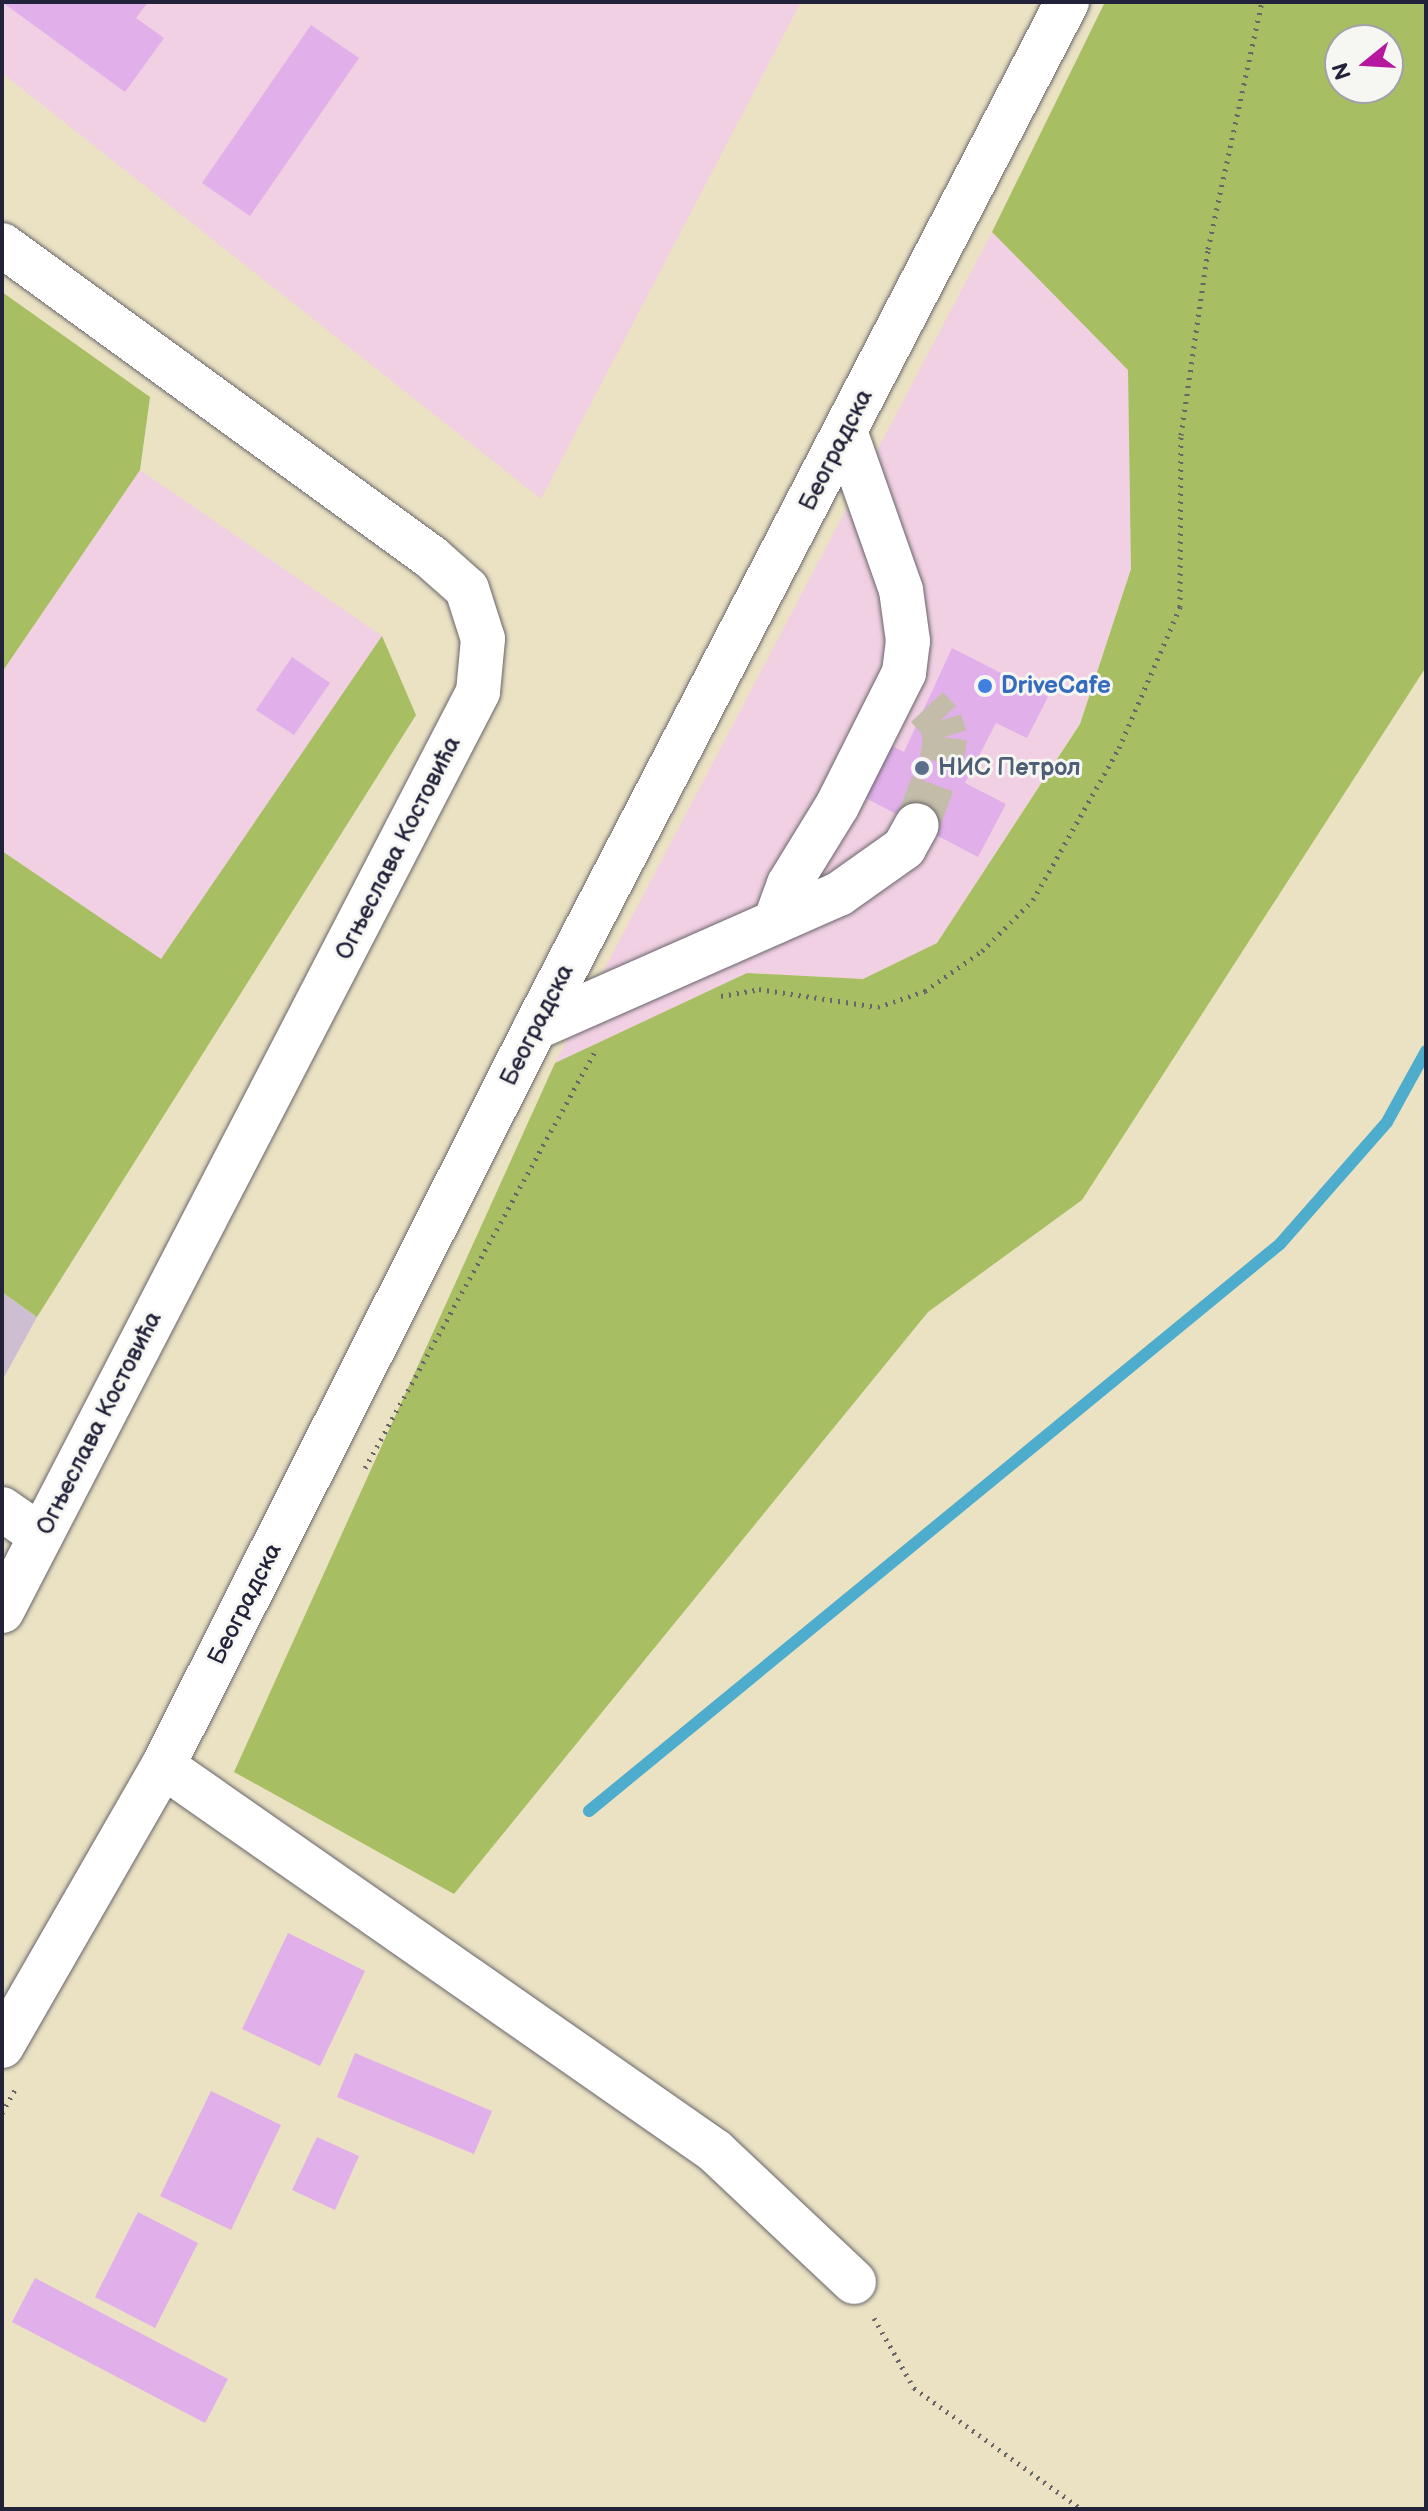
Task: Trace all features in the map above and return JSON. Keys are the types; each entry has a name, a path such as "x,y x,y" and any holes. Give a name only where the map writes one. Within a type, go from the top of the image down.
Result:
{"main road":[{"name":"Београдска","path":"13,2059 535,1028 846,434 1067,2"},
{"name":"Огњеслава Костовића","path":"2,245 431,557 467,589 483,639 478,692 2,1611"},
{"path":"775,922 789,884 912,699 901,590 846,434"},
{"path":"535,1028 775,922 875,873 904,848 917,825"},
{"path":"2,1509 41,1536"},
{"path":"163,1766 715,2151 854,2282"}],"path":[{"path":"715,997 759,989 878,1007 925,991 982,951 1033,900 1119,748 1180,607 1181,435 1208,249 1262,2"},
{"path":"358,1482 515,1191 597,1048 609,1041"},
{"path":"2,2113 13,2059"},
{"path":"854,2282 914,2388 1081,2509"}],"shaded area":[{"path":"2,2 801,2 541,499 2,73"},
{"path":"992,232 1128,370 1131,569 1080,723 937,943 863,979 747,973 555,1063"},
{"path":"140,470 382,636 161,960 2,851 2,672"},
{"path":"2,1292 37,1317 2,1381"}],"green space":[{"path":"1105,2 1426,2 1426,667 1082,1200 928,1312 454,1894 234,1772 555,1063 747,973 863,979 937,943 1080,724 1131,569 1128,370 992,232"},
{"path":"2,292 150,397 140,470 2,672"},
{"path":"382,636 416,715 37,1317 2,1292 2,851 161,959"}],"building":[{"path":"2,2 148,2 136,18 164,38 125,92"},
{"path":"311,25 359,58 250,216 202,183"},
{"name":"НИС Петрол","path":"952,648 1048,697 1027,738 996,723 965,783 1006,804 978,857 858,794 884,742 904,752"},
{"path":"292,657 330,683 294,735 256,710"},
{"path":"288,1933 365,1971 320,2066 242,2029"},
{"path":"355,2053 492,2111 474,2154 337,2097"},
{"path":"211,2091 281,2125 231,2230 160,2196"},
{"path":"317,2137 359,2156 335,2210 292,2190"},
{"path":"138,2212 198,2243 155,2328 95,2297"},
{"path":"35,2278 228,2379 205,2423 12,2322"}],"waterway":[{"path":"589,1811 1280,1244 1387,1122 1426,1051"}],"tunnel":[{"path":"917,825 942,759 945,737 940,721 927,707"}],"place":[{"name":"DriveCafe","path":"985,686"},
{"name":"НИС Петрол","path":"922,768"}]}
